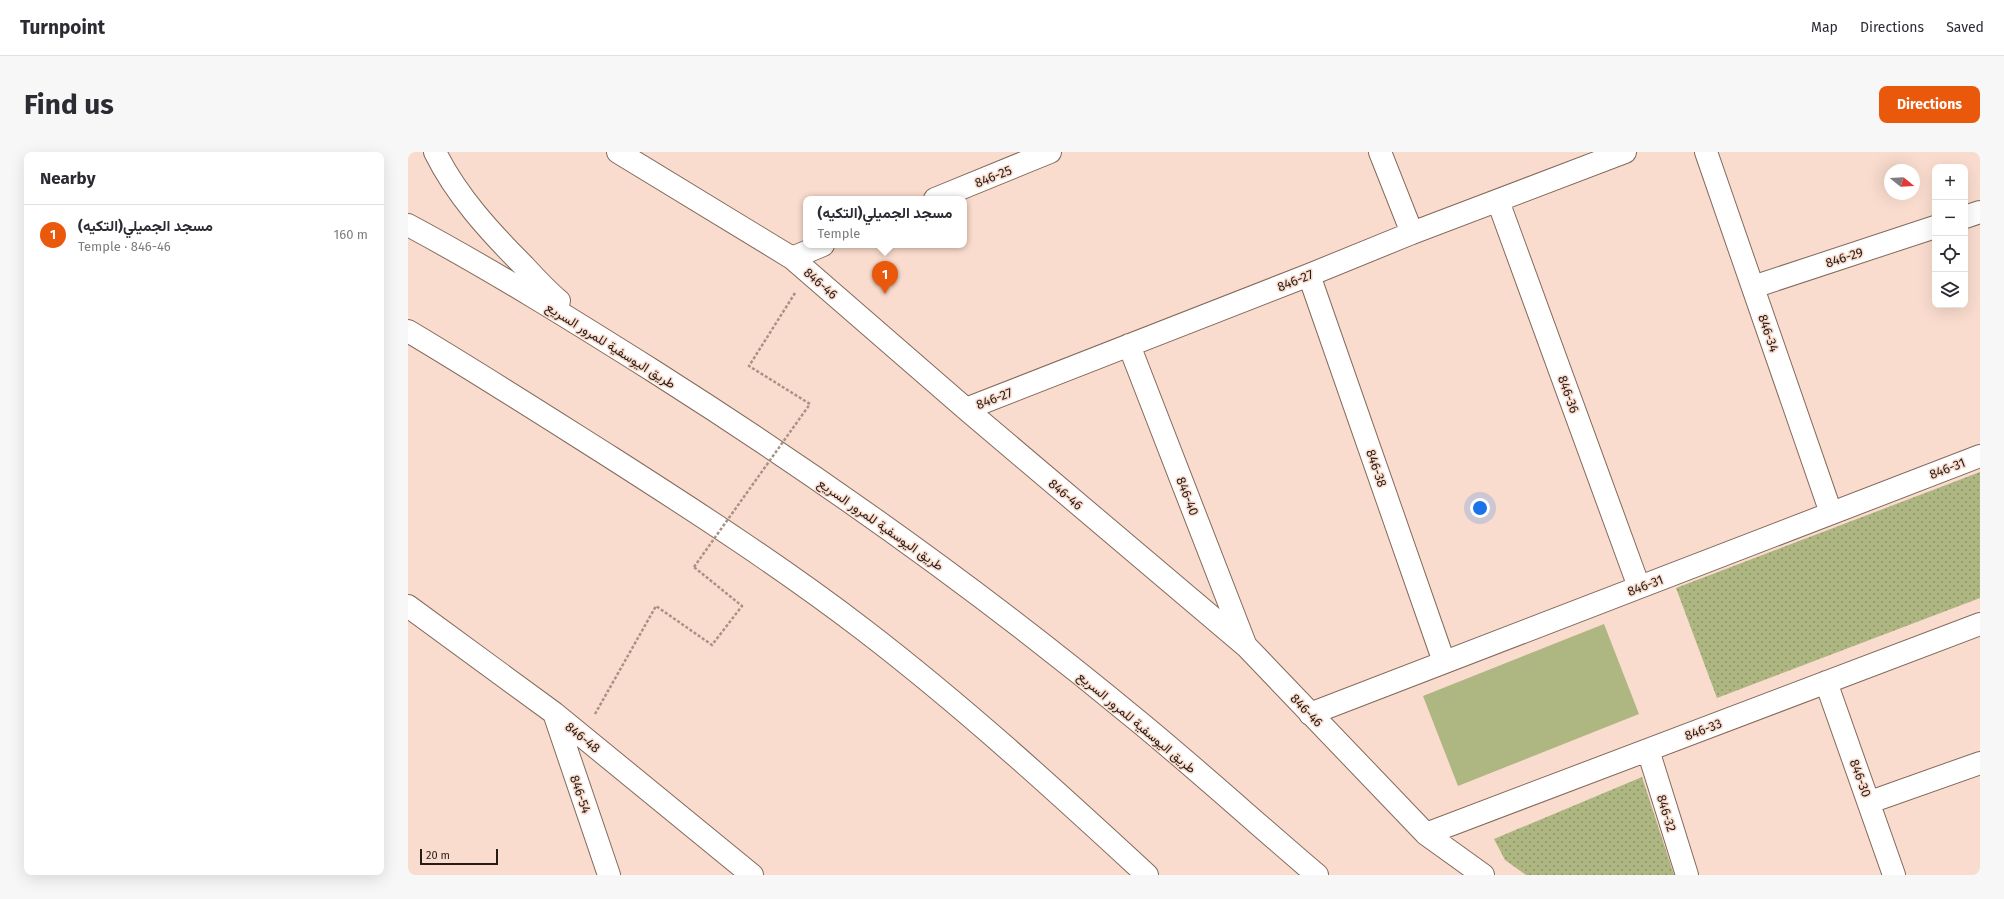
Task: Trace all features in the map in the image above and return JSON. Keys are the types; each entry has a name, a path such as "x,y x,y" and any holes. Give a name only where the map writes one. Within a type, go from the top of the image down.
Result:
{"main road":[{"path":"435,152 444,171 475,213 509,252 552,295 609,343"},
{"name":"846-46","path":"618,152 792,258 966,409 1246,646 1426,834 1483,875"},
{"name":"846-25","path":"942,196 1050,152"},
{"path":"1380,152 1412,233"},
{"name":"846-27","path":"966,409 1309,275 1412,233 1498,202 1625,152"},
{"name":"846-34","path":"1706,152 1831,513"},
{"name":"846-36","path":"1498,202 1639,587"},
{"path":"1968,216 1980,212"},
{"name":"طريق اليوسفية للمرور السريع","path":"408,225 528,292 726,417 827,485 933,561 1037,640 1139,721 1317,875"},
{"name":"846-29","path":"1753,287 1932,228"},
{"path":"792,258 816,248"},
{"name":"846-38","path":"1309,275 1444,662"},
{"path":"408,331 465,365 664,491 772,563 864,630 960,707 1052,787 1147,875"},
{"name":"846-40","path":"1129,345 1246,646"},
{"name":"846-31","path":"1310,714 1980,456"},
{"name":"846-48","path":"408,606 554,713 752,875"},
{"name":"846-33","path":"1426,834 1980,624"},
{"name":"846-30","path":"1826,682 1870,802 1894,875"},
{"name":"846-54","path":"554,713 609,875"},
{"name":"846-32","path":"1648,750 1687,875"},
{"path":"1870,802 1980,763"}],"path":[{"path":"582,737 656,606 712,645 742,606 694,567 810,404 750,366 808,272"}],"green space":[{"path":"1980,472 1980,598 1717,698 1676,588"},
{"path":"1604,624 1639,714 1458,786 1423,696"},
{"path":"1642,777 1674,875 1526,875 1505,860 1494,839"}],"place":[{"name":"مسجد الجميلي(التكيه)","path":"885,294"}]}
